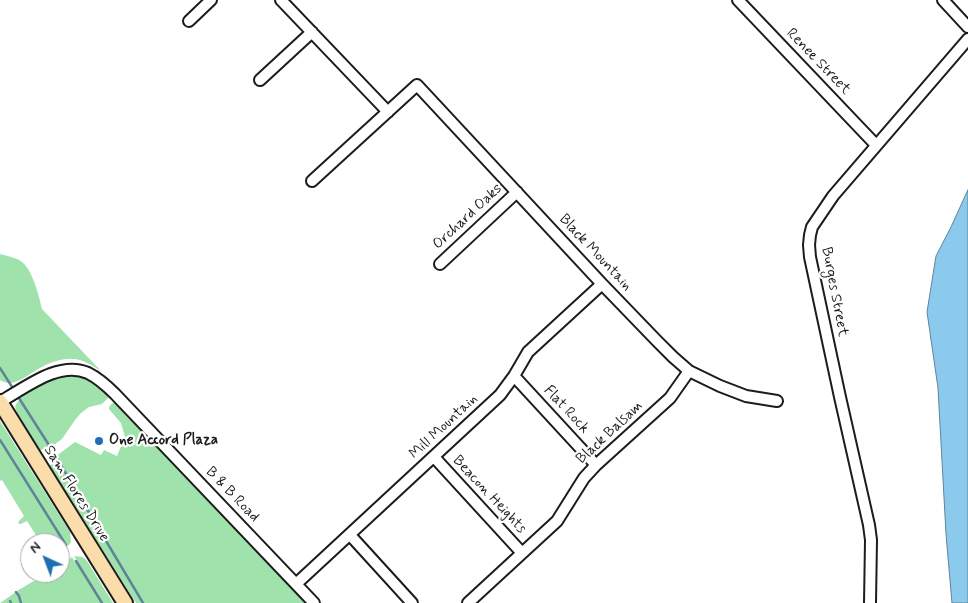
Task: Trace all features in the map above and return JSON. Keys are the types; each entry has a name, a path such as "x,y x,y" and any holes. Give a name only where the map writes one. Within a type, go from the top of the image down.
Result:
{"main road":[{"name":"Sam Flores Drive","path":"0,402 125,603"}],"street":[{"path":"189,21 212,0"},
{"path":"281,0 388,112 312,182"},
{"name":"Renee Street","path":"738,0 876,145"},
{"path":"943,0 968,27"},
{"path":"260,80 312,32"},
{"name":"Burges Street","path":"870,603 871,540 869,526 810,257 810,235 812,227 833,196 968,39"},
{"name":"Black Mountain","path":"388,112 417,85 657,342 689,371 746,396 777,401"},
{"name":"Orchard Oaks","path":"440,264 517,192"},
{"name":"Mill Mountain","path":"296,584 500,395 528,352 602,284"},
{"name":"B & B Road","path":"0,402 48,374 58,371 79,370 97,378 115,394 314,603"},
{"name":"Black Balsam","path":"468,603 556,521 584,478 670,398 689,371"},
{"name":"Flat Rock","path":"514,376 596,465"},
{"name":"Beacon Heights","path":"434,457 522,553"},
{"path":"350,535 412,603"}],"green space":[{"path":"0,254 17,259 26,266 35,284 42,309 101,371 80,360 65,359 37,369 16,382 5,383 0,380"},
{"path":"66,375 78,376 98,383 103,387 108,398 102,404 89,407 81,413 62,439 51,447 40,450 15,407 23,396 37,386"},
{"path":"116,401 308,603 136,603 50,466 55,457 75,442 101,455 104,450 117,456 125,437 121,423 109,409 110,405"},
{"path":"0,421 70,532 71,542 70,543 70,533 35,533 27,521 19,524 18,522 24,516 2,480 0,481"},
{"path":"74,556 83,557 87,561 113,603 0,603 16,592 18,596 17,591 30,583 70,583 70,558 72,557 77,565 79,564"}],"water":[{"path":"968,190 968,603 952,603 946,534 938,388 927,312 936,256"}],"waterway":[{"path":"0,368 14,390"},
{"path":"17,395 143,603"},
{"path":"0,440 58,533"},
{"path":"76,561 102,603"},
{"path":"16,592 21,603"}],"place":[{"name":"One Accord Plaza","path":"99,441"}]}
